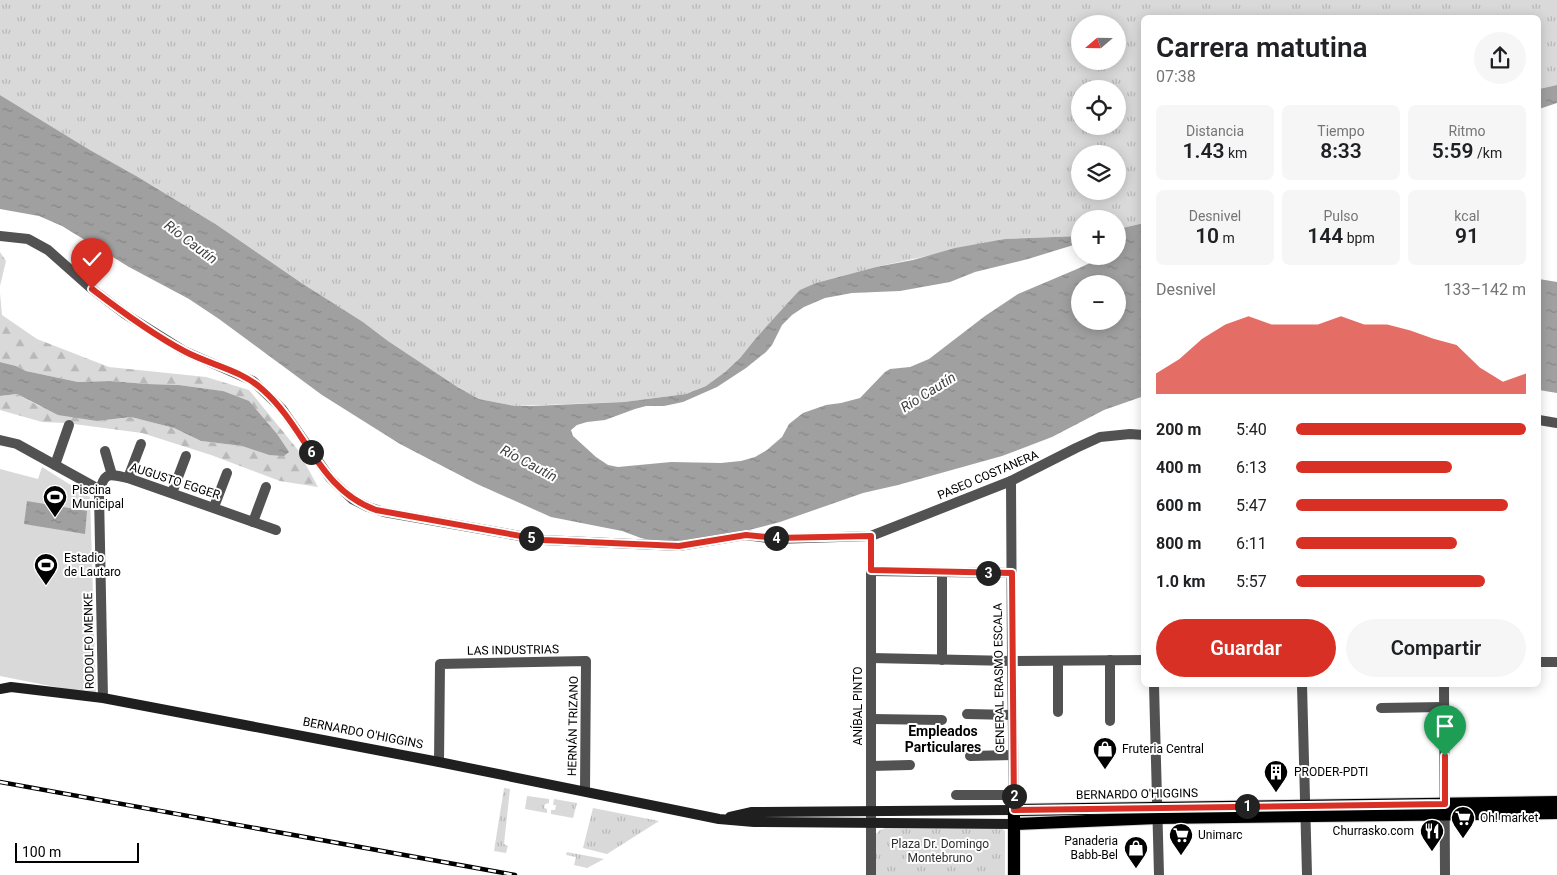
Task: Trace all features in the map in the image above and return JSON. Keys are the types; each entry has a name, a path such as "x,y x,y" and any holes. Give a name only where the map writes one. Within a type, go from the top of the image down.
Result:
{"main road":[{"name":"BERNARDO O'HIGGINS","path":"5,688 103,698 439,762 719,819 754,822 871,824 1014,824 1157,813"},
{"name":"BERNARDO O'HIGGINS","path":"1445,809 1557,802"},
{"name":"BERNARDO O'HIGGINS","path":"719,819 752,812 1014,810 1157,813 1445,809 1557,813"},
{"name":"GENERAL ERASMO ESCALA","path":"1014,810 1014,875"}],"street":[{"path":"0,236 28,239 48,250 92,289 125,314 184,351 253,381 273,399 290,419 337,486 352,498 376,510 543,540 679,546 746,535 776,538 871,536"},
{"path":"1541,420 1557,423"},
{"path":"55,465 69,425"},
{"name":"PASEO COSTANERA","path":"871,536 1011,481 1100,438 1130,434 1141,435"},
{"path":"0,440 17,444 93,486 99,494"},
{"path":"128,478 140,444"},
{"path":"105,450 112,475"},
{"path":"172,492 186,456"},
{"path":"214,508 226,473"},
{"name":"AUGUSTO EGGER","path":"99,494 102,480 107,476 128,478 276,530"},
{"name":"GENERAL ERASMO ESCALA","path":"1011,481 1014,810"},
{"path":"253,522 266,487"},
{"name":"RODOLFO MENKE","path":"99,494 103,698"},
{"name":"ANÍBAL PINTO","path":"871,536 871,875"},
{"path":"871,570 1012,573"},
{"path":"942,572 942,660"},
{"path":"871,658 1012,661 1141,660"},
{"path":"1110,660 1110,721"},
{"name":"LAS INDUSTRIAS","path":"439,762 440,664 586,661"},
{"name":"HERNÁN TRIZANO","path":"584,791 586,661"},
{"path":"1058,661 1058,712"},
{"path":"1541,662 1557,662"},
{"path":"1154,687 1159,875"},
{"path":"1302,687 1307,875"},
{"path":"1444,687 1445,875"},
{"path":"1381,708 1444,707"},
{"path":"967,714 1013,715"},
{"path":"871,719 942,720"},
{"path":"970,756 1013,755"},
{"path":"871,766 910,766"},
{"path":"956,795 1014,795"}],"green space":[{"path":"0,0 1557,0 1557,85 1541,89 1541,15 1141,15 1141,224 1126,227 1126,210 1071,210 1071,236 1005,239 876,267 816,283 794,296 740,358 706,386 686,394 624,402 515,406 479,399 388,341 363,322 303,284 217,225 0,95"},
{"path":"0,252 6,261 0,286"},
{"path":"0,293 2,315 37,339 109,367 206,377 249,390 298,450 318,487 280,481 211,455 142,433 66,423 42,422 0,410 0,396 17,394 39,406 97,421 131,417 174,428 201,441 242,446 269,455 223,391 179,385 110,381 78,382 26,371 0,362"},
{"name":"Estadio de Lautaro","path":"42,467 90,497 96,695 0,676 0,469 38,479"},
{"path":"504,788 510,789 504,844 508,846 506,853 494,851"},
{"path":"527,796 549,799 549,803 545,804 544,808 547,809 547,813 525,809"},
{"path":"554,799 577,803 573,818 551,814 551,810 555,810 556,805 553,805"},
{"path":"593,808 659,821 607,854 583,848"},
{"name":"Plaza Dr. Domingo Montebruno","path":"999,826 1005,831 1005,875 876,875 876,834 880,830 888,827"},
{"path":"567,852 604,859 587,868 574,865 576,857 566,855"}],"water":[{"path":"1557,85 1557,103 1541,108 1541,89"},
{"name":"Río Cautín","path":"0,95 217,225 459,388 479,399 515,406 624,402 686,394 706,386 725,372 740,358 800,290 816,283 955,248 1005,239 1071,236 1071,246 975,272 950,282 900,291 852,293 825,298 804,307 792,315 782,325 772,345 766,352 717,387 683,402 664,406 646,406 605,420 577,425 571,430 573,436 596,457 608,465 618,467 671,462 721,463 741,461 755,457 767,450 782,437 789,424 803,413 826,405 860,398 885,372 890,369 910,367 929,359 985,316 1018,294 1085,265 1126,265 1126,227 1141,224 1141,397 1104,410 1052,437 1002,456 863,493 780,522 749,530 692,540 659,542 622,531 551,517 477,484 400,444 322,395 189,299 129,267 62,226 39,216 0,209"},
{"path":"1541,279 1557,282 1557,393 1541,390"},
{"path":"0,362 26,371 78,382 110,381 179,385 223,391 249,401 277,434 289,452 284,456 269,455 242,446 201,441 174,428 131,417 97,421 58,415 17,394 0,396"},
{"name":"Piscina Municipal","path":"27,501 87,511 85,534 24,524"}],"railway":[{"path":"0,782 515,875"}],"place":[{"name":"Piscina Municipal","path":"55,518"},
{"name":"Estadio de Lautaro","path":"46,586"},
{"name":"Fruteria Central","path":"1105,770"},
{"name":"PRODER-PDTI","path":"1276,793"},
{"name":"Oh! market","path":"1463,839"},
{"name":"Churrasko.com","path":"1432,852"},
{"name":"Unimarc","path":"1181,856"},
{"name":"Panaderia Babb-Bel","path":"1136,869"}],"district":[{"name":"Empleados Particulares","path":"943,740"}],"route":[{"path":"92,289 125,314 184,351 253,381 273,399 290,419 337,486 361,504 376,510 543,540 679,546 746,535 776,538 871,536 871,570 1012,573 1014,810 1445,804 1445,756"}]}
